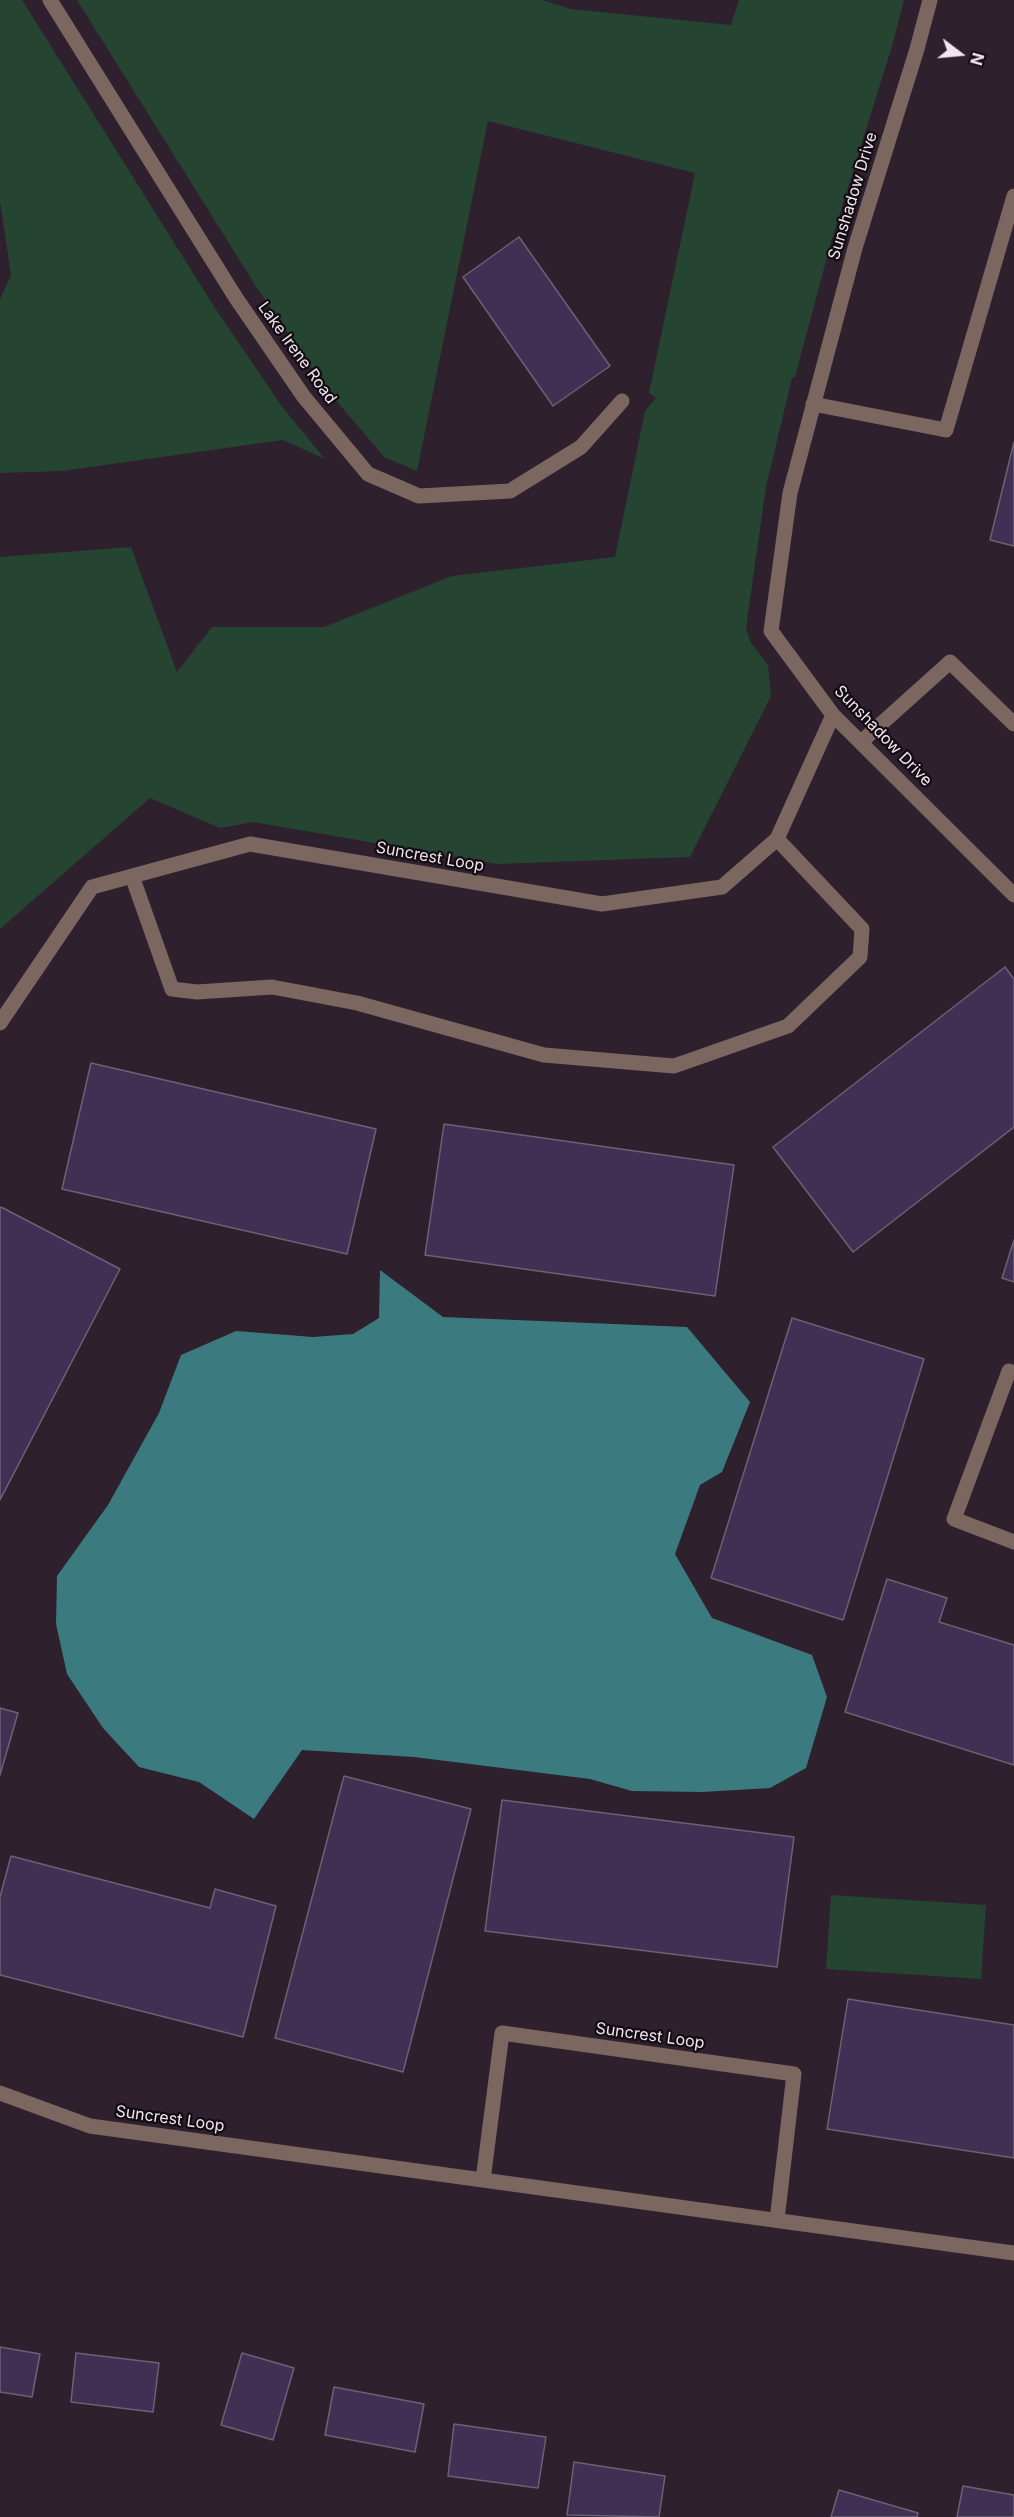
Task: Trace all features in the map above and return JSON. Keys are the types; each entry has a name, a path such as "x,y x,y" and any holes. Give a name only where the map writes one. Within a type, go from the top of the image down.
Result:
{"street":[{"name":"Lake Irene Road","path":"50,0 236,298 304,397 368,474 419,496 510,491 581,447 621,401"},
{"name":"Sunshadow Drive","path":"930,0 917,50 855,248 790,493 771,631 833,715 1014,895"},
{"path":"813,404 946,430 1014,196"},
{"path":"861,742 950,662 1014,724"},
{"name":"Suncrest Loop","path":"0,1023 92,887 250,844 602,904 722,887 777,839 833,715"},
{"path":"132,876 172,989 197,992 272,987 357,1003 544,1055 674,1066 788,1026 860,957 862,930 777,839"},
{"path":"1014,1373 1009,1371 954,1519 1014,1542"},
{"name":"Suncrest Loop","path":"483,2180 502,2033 526,2036 794,2074 777,2220"},
{"name":"Suncrest Loop","path":"0,2093 90,2126 1014,2253"}],"shaded area":[{"path":"0,0 22,0 215,308 283,408 325,459 283,440 62,471 0,473 0,299 11,275 0,201"},
{"path":"77,0 542,0 571,9 731,25 739,0 904,0 893,43 831,242 795,377 792,378 766,487 746,628 751,643 768,665 771,696 690,857 497,864 253,822 220,828 150,798 0,929 0,557 131,547 177,672 212,627 324,627 452,576 615,557 645,411 656,398 649,393 695,173 488,121 417,471 384,457 323,385 257,288"},
{"path":"380,1270 443,1317 687,1327 750,1402 722,1472 700,1485 675,1554 712,1618 812,1655 827,1697 806,1768 770,1788 702,1792 632,1791 590,1779 414,1757 302,1750 254,1819 199,1782 139,1767 103,1728 67,1674 56,1624 57,1576 108,1505 159,1413 181,1355 236,1331 313,1337 353,1334 379,1318"},
{"path":"831,1895 986,1905 981,1979 826,1969"}],"building":[{"path":"519,237 610,366 553,406 463,277"},
{"path":"1014,442 1014,546 990,540"},
{"path":"1005,967 1014,979 1014,1127 853,1252 773,1147"},
{"path":"91,1063 376,1129 347,1254 62,1189"},
{"path":"444,1124 734,1165 715,1296 425,1255"},
{"path":"1,1207 120,1269 0,1500 0,1209"},
{"path":"1014,1240 1014,1282 1002,1278"},
{"path":"792,1318 924,1359 843,1620 711,1578"},
{"path":"887,1579 947,1598 939,1622 1014,1645 1014,1765 845,1712"},
{"path":"0,1708 18,1713 0,1775"},
{"path":"344,1776 471,1809 403,2072 275,2038"},
{"path":"502,1800 794,1837 777,1967 485,1931"},
{"path":"11,1856 210,1908 215,1889 276,1906 243,2037 0,1975 0,1897"},
{"path":"848,1999 1014,2025 1014,2158 827,2129"},
{"path":"0,2347 40,2354 32,2397 0,2392"},
{"path":"76,2353 159,2363 153,2412 71,2402"},
{"path":"242,2353 294,2368 273,2440 221,2425"},
{"path":"334,2387 424,2404 415,2452 325,2435"},
{"path":"454,2424 546,2437 538,2488 448,2476"},
{"path":"574,2462 665,2476 659,2517 567,2515"},
{"path":"963,2486 1014,2495 1014,2517 957,2517"},
{"path":"839,2490 918,2513 917,2517 831,2517"}]}
